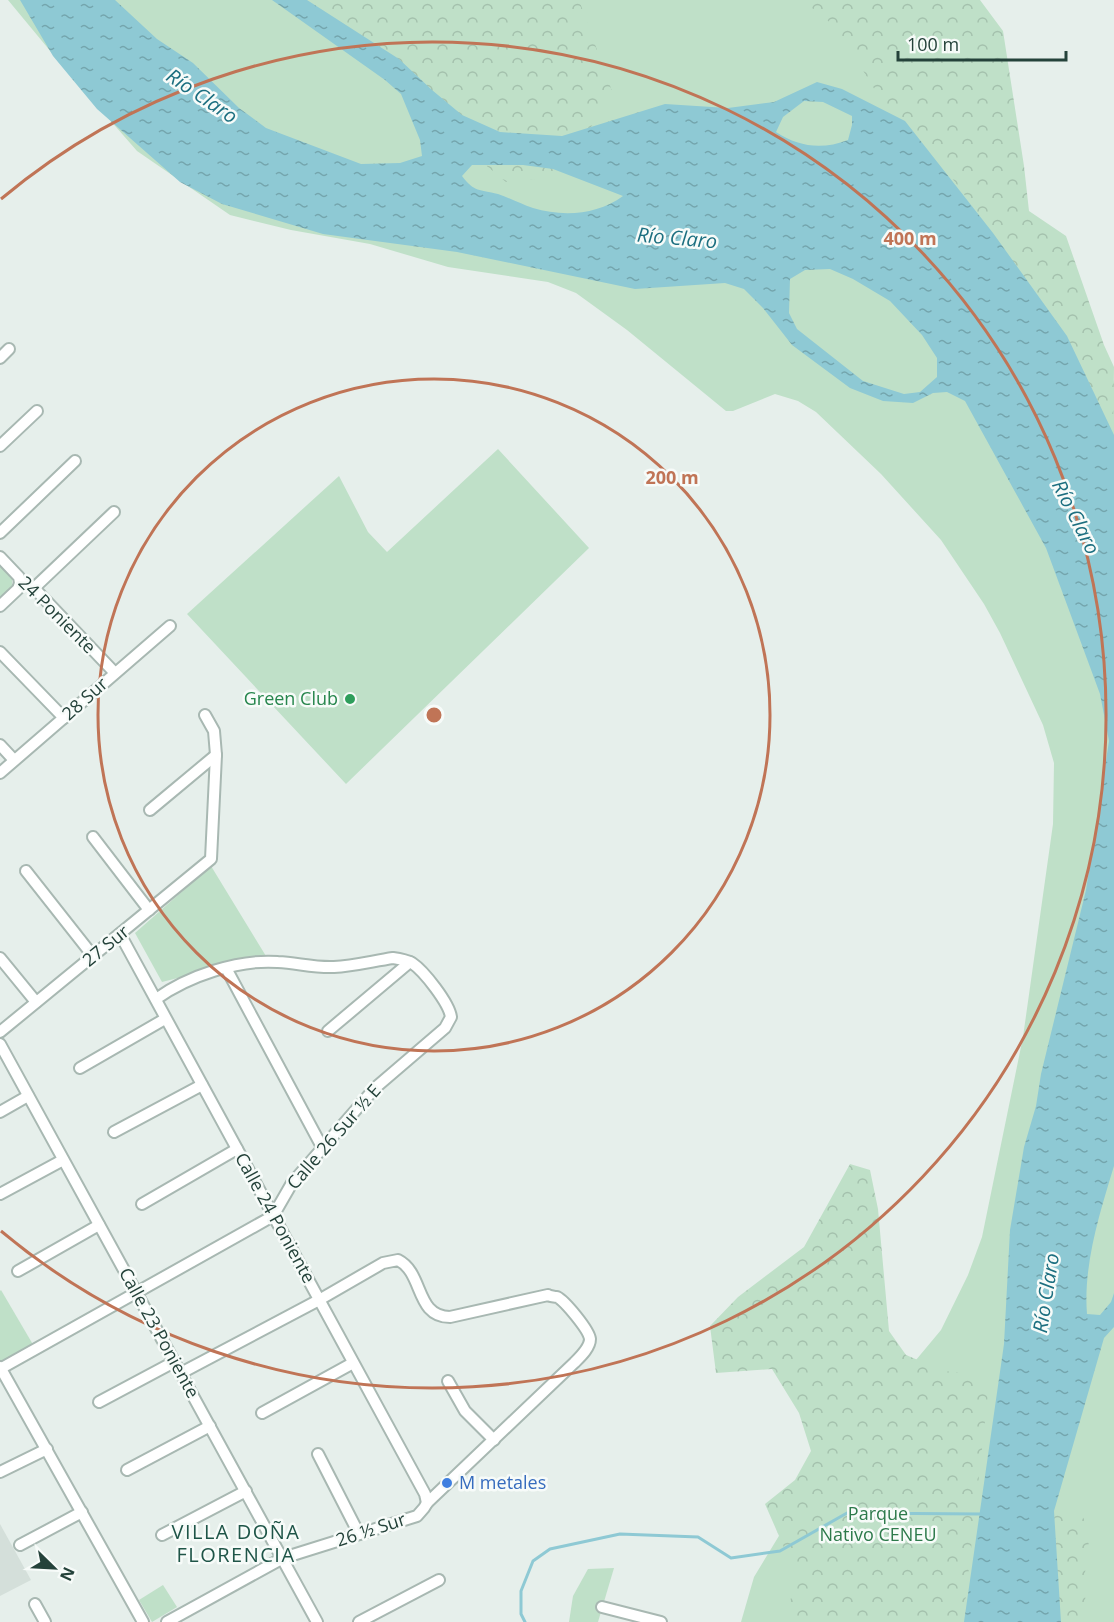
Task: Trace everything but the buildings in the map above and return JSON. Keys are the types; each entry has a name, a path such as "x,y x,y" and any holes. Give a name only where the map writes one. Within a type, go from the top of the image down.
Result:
{"street":[{"path":"0,358 9,349"},
{"path":"0,446 37,411"},
{"path":"0,533 75,461"},
{"path":"34,588 114,512"},
{"name":"24 Poniente","path":"0,557 19,577 20,583 34,588 114,672"},
{"path":"0,606 18,589 20,583"},
{"name":"28 Sur","path":"0,773 114,672 170,626"},
{"path":"0,652 64,718"},
{"path":"150,810 216,754 214,731 205,715"},
{"path":"0,745 14,760"},
{"name":"27 Sur","path":"0,1032 211,859 216,754"},
{"path":"93,837 149,910"},
{"path":"26,871 93,956"},
{"name":"Calle 24 Poniente","path":"120,934 425,1494 426,1503"},
{"path":"0,958 36,1002"},
{"path":"156,999 191,979 226,968 275,961 334,967 393,958 406,961"},
{"path":"328,1031 406,961"},
{"name":"Calle 26 Sur ½ E","path":"273,1216 292,1183 375,1088 449,1023 451,1017 447,1004 416,966 406,961"},
{"path":"226,968 322,1148"},
{"path":"80,1068 165,1019"},
{"name":"Calle 23 Poniente","path":"0,1044 317,1622"},
{"path":"114,1132 202,1085"},
{"path":"0,1112 28,1096"},
{"path":"142,1204 237,1149"},
{"path":"0,1194 63,1160"},
{"path":"142,1622 0,1368 273,1216"},
{"path":"18,1271 99,1225"},
{"name":"26 ½ Sur","path":"167,1622 282,1558 417,1516 426,1503 574,1363 590,1340 565,1303 557,1297 548,1295 450,1317 441,1317 433,1313 408,1267 398,1260 383,1263 319,1300"},
{"path":"181,1373 319,1300"},
{"path":"99,1402 174,1362"},
{"path":"262,1413 353,1363"},
{"path":"448,1381 465,1411 494,1440"},
{"path":"127,1470 210,1426"},
{"path":"0,1472 47,1449"},
{"path":"318,1454 359,1534"},
{"path":"162,1535 246,1491"},
{"path":"20,1545 82,1512"},
{"path":"359,1622 439,1580"},
{"path":"35,1604 45,1622"},
{"path":"602,1607 661,1622"}],"shaded area":[{"path":"0,1524 31,1580 0,1596"}],"green space":[{"path":"8,0 909,0 1114,382 1114,1622 741,1622 754,1577 805,1493 941,1330 968,1275 982,1237 1023,1037 1053,824 1054,763 1043,725 1000,633 984,604 941,540 881,474 816,412 798,401 775,394 733,411 726,411 627,330 576,293 548,282 448,267 370,244 291,230 230,215 137,151"},
{"path":"297,0 579,0 613,94 555,181 533,179 506,182 482,162 412,81"},
{"path":"802,0 980,0 1003,31 1029,211 1066,236 1104,345 1114,367 1113,433 1007,252 923,139 878,95 837,28"},
{"name":"Green Club","path":"498,449 589,548 346,784 187,614 339,476 368,532 387,552"},
{"path":"0,565 12,578 12,590 0,601"},
{"path":"211,866 269,961 217,968 162,982 135,933"},
{"name":"Parque Nativo CENEU","path":"850,1164 870,1170 878,1209 889,1331 906,1355 944,1371 990,1376 963,1622 784,1622 797,1577 765,1504 795,1480 811,1451 799,1413 772,1369 716,1373 710,1326 738,1297 804,1247"},
{"path":"0,1291 35,1348 0,1363"},
{"path":"1054,1511 1081,1513 1090,1532 1084,1581 1087,1622 1060,1622 1056,1603"},
{"path":"614,1568 598,1622 569,1622 573,1596 588,1569"},
{"path":"163,1585 177,1607 152,1622 139,1600"}],"water":[{"name":"Río Claro","path":"20,0 115,0 157,39 193,63 239,108 266,128 361,164 400,163 422,156 420,140 401,94 385,80 272,0 307,0 399,59 462,115 500,132 562,136 665,104 728,108 774,102 817,82 842,89 905,121 993,233 1067,336 1114,435 1114,1166 1094,1239 1086,1295 1087,1314 1100,1315 1111,1302 1114,1293 1114,1327 1104,1338 1054,1511 1061,1622 964,1622 1004,1344 1010,1230 1024,1147 1036,1106 1041,1074 1086,890 1109,741 1100,694 1046,548 965,401 947,392 933,393 913,403 883,401 850,388 792,345 763,308 744,289 725,283 635,289 457,252 323,234 222,204 180,182 97,109 53,56","holes":["804,101 823,102 852,116 848,140 820,146 802,144 776,132 783,117","472,165 523,165 553,169 623,196 591,211 556,213 533,208 498,194 478,190 462,176","830,269 853,279 890,301 922,335 937,358 937,377 920,392 904,394 863,381 797,329 789,313 790,279 805,270"]}],"waterway":[{"path":"525,1622 521,1614 521,1591 533,1561 550,1549 620,1534 698,1537 731,1558 780,1551 847,1513 982,1514"}],"place":[{"name":"Green Club","path":"350,699"},
{"name":"M metales","path":"447,1483"}],"district":[{"name":"VILLA DOÑA FLORENCIA","path":"236,1544"}]}
